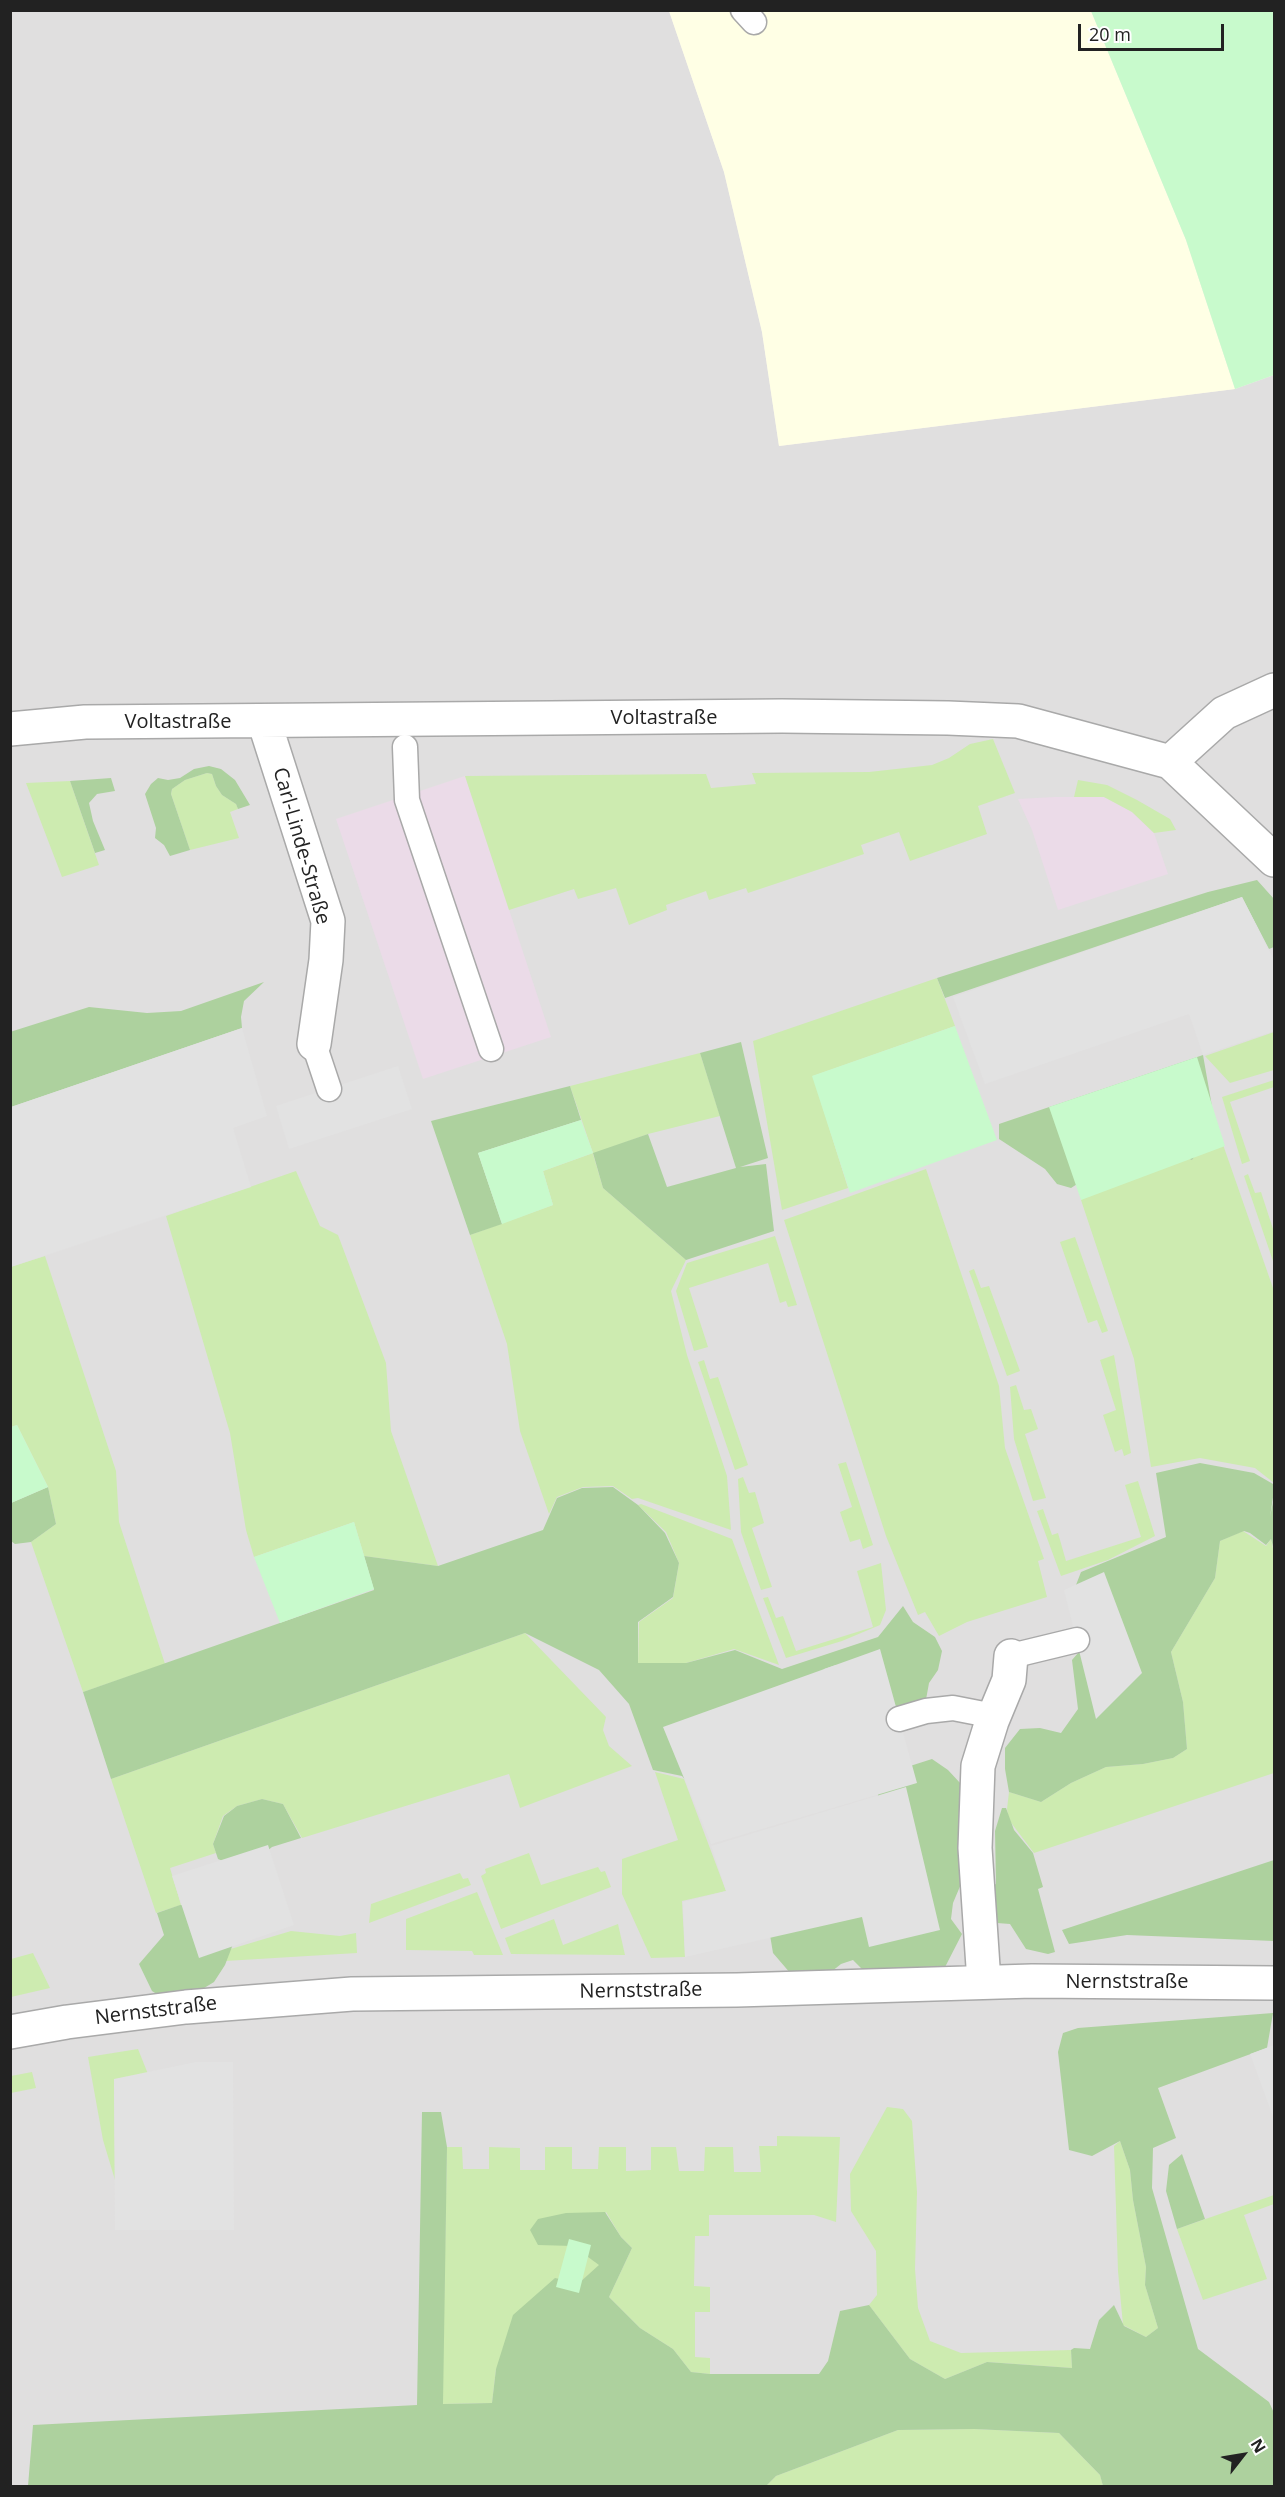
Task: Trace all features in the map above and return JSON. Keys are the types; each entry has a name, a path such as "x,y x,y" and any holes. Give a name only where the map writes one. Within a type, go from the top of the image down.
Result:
{"street":[{"path":"1170,762 1224,713 1275,690"},
{"name":"Voltastraße","path":"10,729 85,723 782,716 972,719 1018,722 1170,762 1275,860"},
{"name":"Carl-Linde-Straße","path":"264,721 328,921 326,960 314,1044"},
{"path":"984,1982 975,1848 978,1766 994,1716 1010,1680 1011,1656"},
{"name":"Nernststraße","path":"10,2032 67,2022 186,2007 352,1994 737,1990 984,1982 1275,1983"}],"lane":[{"path":"405,747 407,800 491,1048"},
{"path":"314,1044 329,1089"},
{"path":"1011,1656 1077,1640"},
{"path":"899,1719 944,1709 994,1716"}],"shaded area":[{"path":"11,11 669,11 724,172 762,332 779,446 1235,389 1274,375 1274,2486 11,2486"},
{"path":"669,11 1091,11 1186,240 1235,389 779,446 762,332 724,172"},
{"path":"465,776 551,1037 423,1079 336,819"},
{"path":"1104,797 1132,812 1154,833 1168,874 1058,910 1032,830 1018,799"},
{"path":"1242,897 1274,960 1274,1031 1203,1055 1189,1014 985,1084 953,997"},
{"path":"242,1028 267,1116 233,1128 251,1187 11,1267 11,1107"},
{"path":"398,1066 412,1109 289,1149 276,1106"},
{"path":"1104,1572 1142,1673 1096,1719 1064,1590"},
{"path":"880,1649 917,1783 711,1844 663,1727"},
{"path":"906,1787 940,1930 869,1947 862,1917 685,1957 683,1902 726,1891 711,1846"},
{"path":"268,1845 294,1925 199,1958 172,1876"},
{"path":"1274,2045 1274,2120 1250,2054"},
{"path":"196,2062 233,2062 234,2230 115,2230 114,2079"}],"green space":[{"path":"1091,11 1274,11 1274,375 1235,389 1186,240"},
{"path":"993,739 1015,793 978,806 987,834 910,861 899,832 861,845 864,854 748,893 746,888 709,900 706,891 666,905 667,910 629,925 616,888 578,899 574,889 509,910 465,776 706,774 711,788 756,784 752,773 869,772 932,765 949,758 970,744"},
{"path":"209,766 221,769 235,780 250,805 238,809 236,804 222,795 212,774 207,773 185,780 172,789 171,794 190,850 170,856 164,845 155,838 156,828 145,794 158,778 168,780 180,778 194,769"},
{"path":"207,773 212,774 222,795 236,804 238,809 230,812 239,838 190,850 171,794 172,789 185,780"},
{"path":"111,778 115,791 97,794 89,803 93,821 105,850 95,853 70,781"},
{"path":"1078,780 1107,785 1137,800 1170,819 1176,830 1154,833 1132,812 1104,797 1074,797"},
{"path":"70,781 99,865 62,877 26,783"},
{"path":"1257,880 1274,899 1274,947 1269,949 1242,897 945,998 937,978 1208,892"},
{"path":"937,978 955,1026 813,1076 848,1188 782,1210 753,1041"},
{"path":"264,982 244,1001 241,1017 242,1028 11,1107 10,1032 89,1007 147,1013 181,1011"},
{"path":"955,1026 997,1140 850,1193 812,1076"},
{"path":"1274,1032 1274,1070 1230,1083 1205,1056"},
{"path":"741,1042 768,1158 740,1167 766,1164 774,1231 686,1260 603,1188 593,1153 648,1134 667,1187 736,1168 700,1053"},
{"path":"700,1053 720,1116 648,1134 593,1154 603,1188 686,1260 671,1291 687,1355 727,1476 731,1530 638,1498 632,1499 613,1486 583,1487 557,1497 549,1514 520,1431 507,1344 470,1235 553,1205 543,1171 593,1153 570,1086"},
{"path":"1203,1055 1217,1135 1199,1150 1192,1160 1187,1158 1088,1177 1071,1188 1057,1184 1045,1169 999,1139 999,1124"},
{"path":"1197,1057 1225,1146 1081,1200 1049,1107"},
{"path":"1274,1080 1274,1087 1230,1102 1250,1161 1242,1164 1222,1097"},
{"path":"570,1086 581,1120 478,1153 502,1224 470,1235 431,1121"},
{"path":"581,1120 593,1153 543,1171 553,1205 502,1224 478,1153"},
{"path":"1220,1136 1273,1288 1274,1483 1255,1468 1200,1458 1151,1467 1134,1359 1081,1200 1080,1183 1187,1158 1192,1160 1199,1150"},
{"path":"926,1169 999,1386 1005,1448 1044,1559 1038,1561 1047,1597 967,1622 939,1636 925,1612 918,1615 886,1536 784,1220"},
{"path":"296,1171 320,1226 338,1235 386,1363 391,1431 438,1566 364,1556 354,1522 254,1557 246,1530 230,1433 166,1216"},
{"path":"1248,1174 1255,1193 1261,1192 1274,1232 1274,1264 1244,1176"},
{"path":"775,1236 797,1305 788,1307 786,1301 780,1303 768,1263 689,1288 708,1347 694,1351 676,1291 687,1263"},
{"path":"1075,1237 1108,1331 1102,1333 1097,1320 1088,1323 1060,1242"},
{"path":"45,1256 116,1471 119,1522 165,1664 83,1692 31,1542 56,1524 48,1487 17,1425 11,1427 10,1267"},
{"path":"974,1269 981,1288 989,1286 1020,1371 1007,1376 969,1271"},
{"path":"1114,1355 1131,1453 1124,1456 1122,1449 1115,1452 1103,1415 1116,1410 1100,1360"},
{"path":"704,1360 710,1379 718,1377 748,1465 735,1470 698,1362"},
{"path":"1016,1385 1024,1410 1031,1409 1038,1429 1025,1434 1046,1498 1033,1501 1014,1439 1010,1387"},
{"path":"17,1425 48,1487 11,1503 11,1427"},
{"path":"846,1462 873,1545 863,1549 860,1539 850,1542 840,1512 852,1507 838,1464"},
{"path":"1200,1463 1254,1473 1273,1484 1270,1517 1274,1497 1274,1550 1271,1539 1266,1545 1244,1531 1220,1541 1215,1578 1171,1652 1183,1702 1187,1749 1173,1758 1143,1764 1106,1767 1071,1783 1041,1802 1009,1792 1005,1769 1005,1748 1020,1729 1040,1728 1061,1733 1078,1709 1072,1660 1085,1645 1071,1598 1081,1572 1166,1537 1156,1473"},
{"path":"743,1477 749,1493 755,1492 764,1523 752,1528 772,1587 761,1590 741,1532 738,1479"},
{"path":"1138,1481 1155,1536 1108,1560 1061,1576 1037,1511 1043,1509 1052,1535 1058,1533 1066,1561 1141,1537 1125,1485"},
{"path":"48,1487 56,1524 31,1542 15,1544 11,1541 11,1503"},
{"path":"613,1487 638,1505 665,1533 679,1563 673,1597 638,1622 638,1663 686,1663 735,1650 782,1669 878,1637 903,1606 913,1622 935,1637 942,1651 938,1670 929,1683 925,1705 891,1720 833,1676 836,1665 824,1669 807,1708 693,1789 682,1776 653,1770 629,1704 599,1670 525,1633 111,1779 83,1692 374,1590 364,1556 438,1566 543,1530 557,1498 582,1488"},
{"path":"641,1504 732,1539 779,1665 734,1649 686,1663 638,1664 639,1622 673,1598 679,1563 666,1532 638,1505"},
{"path":"354,1522 374,1589 280,1623 254,1557"},
{"path":"1243,1531 1266,1546 1271,1539 1274,1553 1274,1773 1034,1853 1009,1820 1007,1809 1009,1792 1041,1802 1071,1783 1106,1767 1143,1764 1173,1758 1187,1749 1183,1702 1171,1652 1215,1578 1220,1541"},
{"path":"881,1563 886,1610 880,1625 842,1641 786,1658 763,1598 768,1597 776,1618 783,1616 796,1651 873,1627 857,1571"},
{"path":"525,1633 606,1717 603,1730 609,1746 632,1766 520,1808 509,1774 302,1838 283,1804 262,1799 237,1806 223,1816 213,1844 216,1853 170,1868 181,1905 156,1913 111,1779"},
{"path":"932,1759 948,1770 973,1797 961,1884 953,1903 951,1919 962,1934 943,1971 864,1971 853,1960 841,1964 816,1984 791,1974 773,1953 769,1929 875,1813 880,1783 907,1767"},
{"path":"655,1772 684,1779 726,1891 682,1901 685,1957 651,1958 622,1894 622,1859 678,1840"},
{"path":"262,1799 283,1804 301,1838 272,1847 251,1864 237,1867 218,1859 213,1844 224,1816 237,1806"},
{"path":"1002,1808 1006,1808 1014,1830 1033,1853 1043,1887 1038,1889 1055,1952 1048,1954 1026,1949 1010,1924 984,1922 981,1891 996,1884 995,1831"},
{"path":"529,1853 541,1885 598,1867 601,1872 605,1871 611,1887 501,1929 481,1876 486,1873 485,1869"},
{"path":"1274,1860 1274,1941 1127,1935 1069,1944 1062,1930"},
{"path":"460,1873 463,1879 468,1878 471,1885 369,1923 371,1904"},
{"path":"477,1892 503,1955 474,1955 472,1951 406,1950 406,1919"},
{"path":"180,1905 202,1906 235,1939 225,1965 214,1982 191,1996 166,2000 152,1991 139,1964 164,1935 157,1913"},
{"path":"554,1919 563,1945 618,1924 625,1955 511,1954 505,1938"},
{"path":"291,1931 340,1936 356,1933 357,1953 225,1961 224,1951"},
{"path":"33,1953 50,1988 11,1997 11,1959"},
{"path":"1273,2013 1267,2048 1158,2088 1176,2138 1153,2148 1152,2188 1198,2349 1269,2402 1274,2413 1274,2486 1103,2486 1100,2475 1059,2433 974,2429 898,2430 776,2476 766,2486 28,2486 33,2425 417,2405 422,2112 441,2112 447,2147 443,2404 492,2403 496,2369 513,2315 555,2278 579,2283 599,2265 573,2246 538,2245 530,2230 538,2219 566,2213 605,2212 621,2237 632,2248 609,2297 640,2328 673,2349 691,2372 819,2374 828,2361 840,2311 869,2305 910,2359 945,2379 987,2362 1072,2368 1071,2350 1074,2348 1090,2349 1099,2320 1114,2305 1124,2326 1146,2337 1158,2328 1145,2285 1146,2267 1133,2200 1130,2170 1120,2141 1092,2156 1069,2150 1058,2052 1063,2033 1078,2028"},
{"path":"138,2049 150,2079 114,2079 115,2180 103,2140 88,2057"},
{"path":"32,2072 36,2088 11,2093 11,2076"},
{"path":"887,2107 903,2109 912,2121 917,2192 915,2269 918,2308 930,2341 961,2353 1071,2350 1072,2368 987,2362 945,2379 910,2359 869,2305 877,2295 876,2251 851,2211 850,2174"},
{"path":"777,2136 840,2137 836,2222 814,2215 709,2215 709,2236 695,2236 694,2286 710,2287 710,2312 695,2312 695,2357 710,2358 710,2374 691,2372 673,2349 640,2328 609,2297 632,2248 621,2237 606,2212 573,2246 600,2265 579,2283 496,2369 492,2403 442,2404 447,2147 462,2147 463,2169 489,2169 489,2147 520,2148 520,2170 545,2170 545,2147 572,2147 572,2169 598,2169 599,2147 626,2147 626,2171 651,2170 651,2147 676,2147 679,2171 704,2171 705,2147 733,2147 734,2172 761,2172 759,2146 777,2146"},
{"path":"1120,2141 1130,2170 1133,2200 1146,2267 1145,2285 1158,2328 1146,2337 1123,2325 1118,2271 1114,2146"},
{"path":"1182,2154 1205,2219 1177,2229 1166,2191 1169,2165"},
{"path":"1274,2195 1274,2204 1244,2215 1267,2279 1203,2300 1177,2229"},
{"path":"569,2239 591,2245 579,2293 556,2287"},
{"path":"974,2429 1059,2433 1100,2475 1103,2486 766,2486 776,2476 898,2430"}]}
